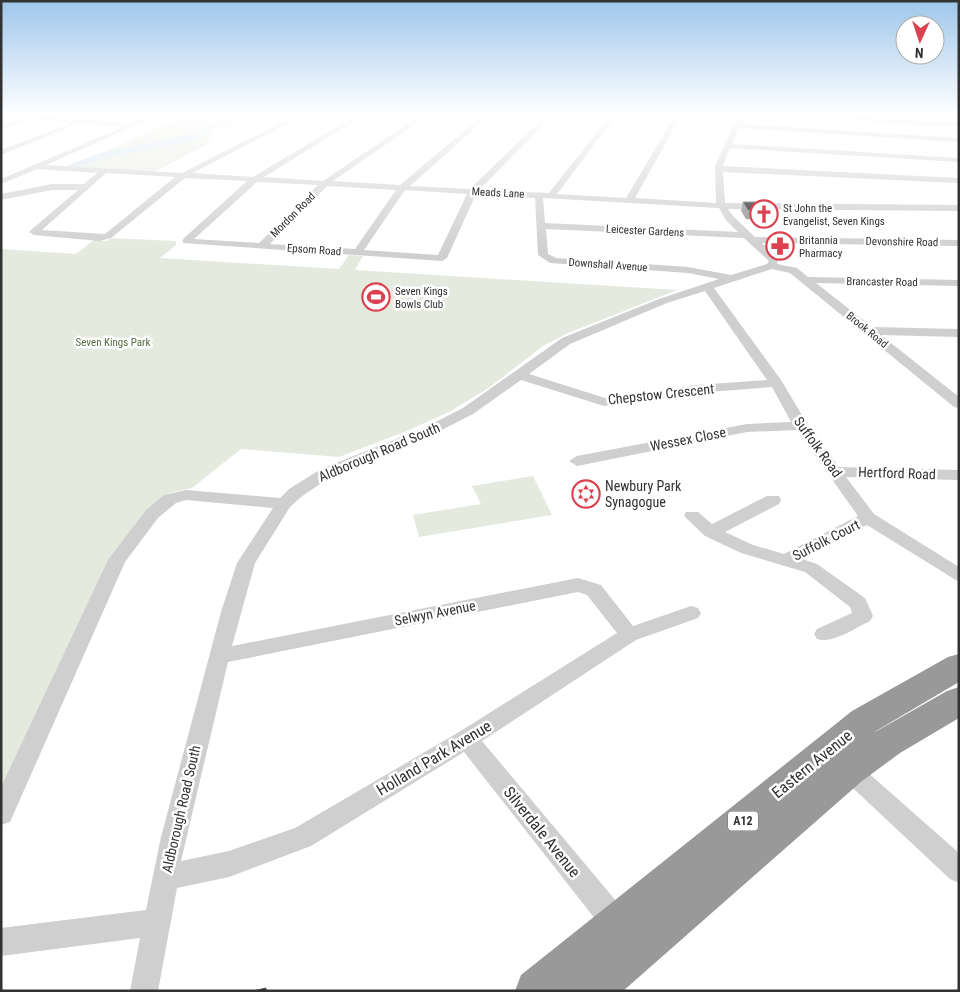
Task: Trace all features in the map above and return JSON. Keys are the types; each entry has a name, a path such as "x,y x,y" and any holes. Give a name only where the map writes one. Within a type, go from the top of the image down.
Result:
{"highway":[{"name":"Eastern Avenue","path":"537,991 864,721 959,666"},
{"name":"Eastern Avenue","path":"606,985 849,770 888,742 959,701"}],"street":[{"path":"2,182 50,160"},
{"path":"104,171 34,232 104,237 183,176 213,160"},
{"path":"254,180 287,160"},
{"name":"Mordon Road","path":"261,247 324,184 359,160"},
{"path":"357,253 402,188 434,160"},
{"path":"473,191 504,160"},
{"path":"551,196 578,160"},
{"path":"630,199 652,160"},
{"path":"722,160 719,169 721,205 729,218 774,260 771,266"},
{"path":"836,160 838,176"},
{"name":"Meads Lane","path":"35,167 721,205 954,208"},
{"path":"719,169 959,181"},
{"name":"Epsom Road","path":"254,180 186,242 442,258 473,191"},
{"path":"919,180 954,208 959,215"},
{"path":"1,197 18,196 52,187 84,187"},
{"name":"Downshall Avenue","path":"539,198 543,255 554,261 688,270 730,279"},
{"name":"Leicester Gardens","path":"541,226 752,238"},
{"name":"Devonshire Road","path":"752,238 959,243"},
{"name":"Aldborough Road South","path":"144,991 173,837 220,654 246,564 284,504 295,493 327,472 431,430 468,411 566,341 663,301 771,266"},
{"name":"Brook Road","path":"771,266 793,270 955,399"},
{"name":"Brancaster Road","path":"805,280 959,283"},
{"name":"Suffolk Road","path":"708,286 776,383 801,426 868,518 959,576"},
{"path":"868,331 959,333"},
{"name":"Chepstow Crescent","path":"520,375 604,402 696,389 776,383"},
{"name":"Wessex Close","path":"577,461 747,428 801,426"},
{"name":"Hertford Road","path":"835,472 959,475"},
{"path":"1,814 117,560 152,514 170,500 186,495 284,504"},
{"path":"711,532 773,500"},
{"name":"Suffolk Court","path":"692,516 711,532 747,549 811,568 858,603 863,616 824,634"},
{"name":"Suffolk Court","path":"784,561 868,518"},
{"name":"Selwyn Avenue","path":"220,654 232,654 578,585 594,590 629,635"},
{"name":"Holland Park Avenue","path":"165,877 229,864 302,838 467,739 629,635 691,613"},
{"name":"Silverdale Avenue","path":"467,739 617,924"},
{"path":"849,770 959,870"},
{"path":"1,942 156,922"}],"green space":[{"path":"86,160 177,160 154,172 71,167"},
{"name":"Seven Kings Park","path":"111,238 176,241 176,245 160,258 339,269 349,255 363,256 355,270 677,290 566,334 543,346 490,387 451,411 407,431 339,457 241,449 192,488 169,493 156,502 1,787 1,249 76,254 94,240 106,241"},
{"path":"533,476 552,515 419,537 413,515 481,504 472,486"}],"building":[{"path":"743,202 759,202 764,211 748,210"},
{"path":"266,988 266,991 253,991"}],"waterway":[{"path":"70,167 88,160"}],"place":[{"name":"St John the Evangelist, Seven Kings","path":"764,214"},
{"name":"Britannia Pharmacy","path":"780,246"},
{"name":"Seven Kings Bowls Club","path":"376,297"},
{"name":"Newbury Park Synagogue","path":"586,494"}]}
